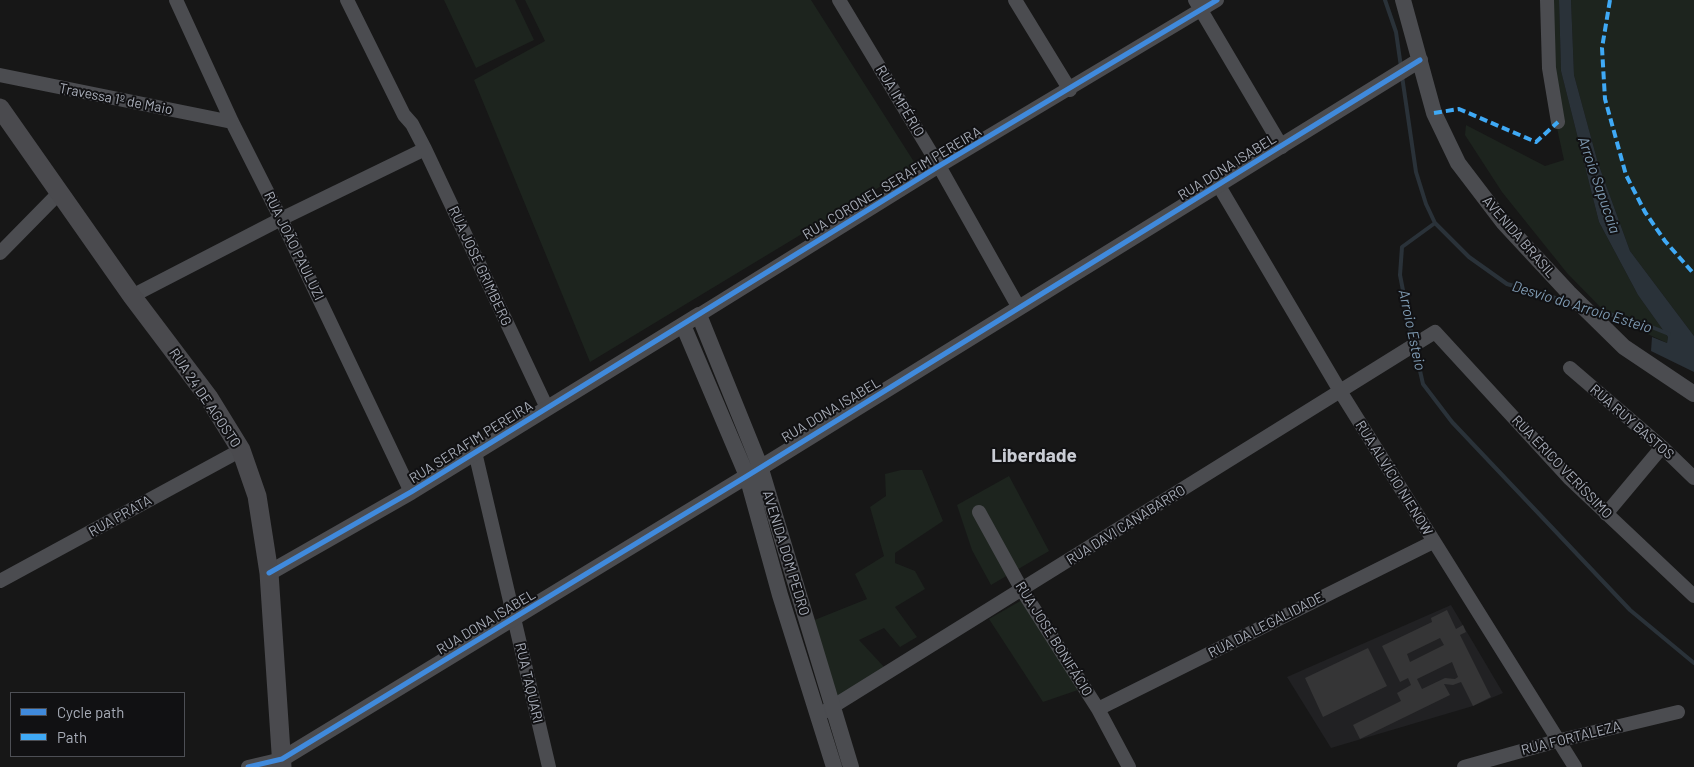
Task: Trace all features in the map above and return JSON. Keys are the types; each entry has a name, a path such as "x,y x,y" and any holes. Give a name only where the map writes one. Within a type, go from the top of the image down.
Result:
{"main road":[{"name":"RUA 24 DE AGOSTO","path":"0,108 132,296 209,398 241,450 257,496 269,573 282,763"}],"street":[{"name":"RUA JOÃO PAULUZI","path":"176,0 232,122 281,219 411,492"},
{"name":"RUA JOSÉ GRIMBERG","path":"347,0 404,115 412,124 547,408"},
{"name":"RUA JOSÉ GRIMBERG","path":"357,0 413,111 412,124"},
{"name":"RUA IMPÉRIO","path":"838,0 939,166 1019,308"},
{"path":"1015,0 1070,90"},
{"name":"RUA CORONEL SERAFIM PEREIRA","path":"683,325 939,166 1070,90 1198,5 1217,0"},
{"path":"1403,0 1414,64"},
{"path":"1547,0 1549,68 1558,122"},
{"path":"1198,5 1282,147"},
{"name":"RUA DONA ISABEL","path":"248,767 282,763 514,618 747,476 760,466 1219,186 1414,64"},
{"name":"AVENIDA BRASIL","path":"1414,64 1434,113 1458,163 1503,222 1569,293 1624,347 1694,394"},
{"name":"Travessa 1º de Maio","path":"0,75 232,122"},
{"path":"132,296 281,219 424,150"},
{"name":"RUA ALVÍCIO NIENOW","path":"1219,186 1340,391 1575,767"},
{"path":"0,253 59,193"},
{"name":"AVENIDA DOM PEDRO","path":"700,315 760,466 849,761"},
{"name":"RUA SERAFIM PEREIRA","path":"269,573 411,492 683,325"},
{"name":"AVENIDA DOM PEDRO","path":"683,325 747,476 780,595 833,764"},
{"name":"RUA DAVI CANABARRO","path":"817,716 1435,332"},
{"name":"RUA ÉRICO VERÍSSIMO","path":"1435,332 1570,479 1694,596"},
{"name":"RUA RUY BASTOS","path":"1570,368 1662,447 1694,478"},
{"path":"1606,514 1662,447"},
{"name":"RUA PRATA","path":"0,581 241,450"},
{"name":"RUA TAQUARI","path":"475,452 548,767"},
{"name":"RUA JOSÉ BONIFÁCIO","path":"979,512 1022,590 1098,709 1129,767"},
{"path":"762,534 778,529"},
{"name":"RUA DA LEGALIDADE","path":"1098,709 1433,542"},
{"path":"780,595 796,589"},
{"path":"799,656 816,651"},
{"name":"RUA FORTALEZA","path":"1464,767 1557,741 1678,712"},
{"path":"833,764 849,761"}],"shaded area":[{"path":"444,0 515,0 534,40 476,68"},
{"path":"525,0 811,0 916,165 590,362 474,80 545,41"},
{"path":"1546,0 1559,0 1561,71 1599,222 1638,295 1668,337 1667,343 1609,316 1567,273 1502,192 1465,135 1466,125 1545,166 1564,160 1553,110"},
{"path":"1571,0 1694,0 1694,336 1630,251 1598,163 1574,75"},
{"path":"901,470 922,470 943,521 895,553 895,563 915,571 925,589 895,607 917,637 900,647 884,628 859,640 885,668 832,702 812,621 867,599 855,574 884,556 870,507 886,496 885,474"},
{"path":"1009,476 1049,551 991,585 972,550 957,505"},
{"path":"1022,600 1078,690 1043,702 989,619"},
{"path":"1451,605 1503,693 1473,706 1331,748 1287,677"}],"water":[{"name":"Arroio Sapucaia","path":"1559,0 1571,0 1574,75 1598,163 1630,251 1694,336 1694,372 1651,351 1652,337 1667,343 1668,337 1638,295 1599,222 1561,71"}],"building":[{"path":"1447,610 1456,629 1463,625 1466,632 1460,635 1491,697 1473,706 1461,682 1453,685 1444,684 1450,695 1360,739 1353,725 1401,701 1397,693 1411,685 1408,678 1400,682 1382,646 1432,622 1431,618","holes":["1440,638 1444,645 1410,662 1407,654","1452,662 1458,677 1455,679 1445,678 1422,689 1417,679"]},
{"path":"1368,648 1387,686 1323,717 1305,678"}],"waterway":[{"name":"Arroio Esteio","path":"1385,0 1396,32 1401,67"},
{"name":"Desvio do Arroio Esteio","path":"1402,76 1416,172 1426,204 1435,223 1469,257 1507,284 1569,302"},
{"name":"Arroio Esteio","path":"1413,342 1400,275 1402,247 1435,223"},
{"name":"Desvio do Arroio Esteio","path":"1595,310 1644,324 1669,334"},
{"name":"Arroio Esteio","path":"1415,349 1423,384 1452,422 1630,610 1694,663"}],"marked path":[{"path":"1610,0 1602,48 1605,99 1626,175 1645,212 1665,241 1694,274"},
{"path":"1434,113 1459,109 1536,142 1558,122"}],"cycle path":[{"path":"269,573 411,492 939,166 1217,0"},
{"path":"248,767 282,759 747,476 1420,60"}],"district":[{"name":"Liberdade","path":"1034,456"}]}
